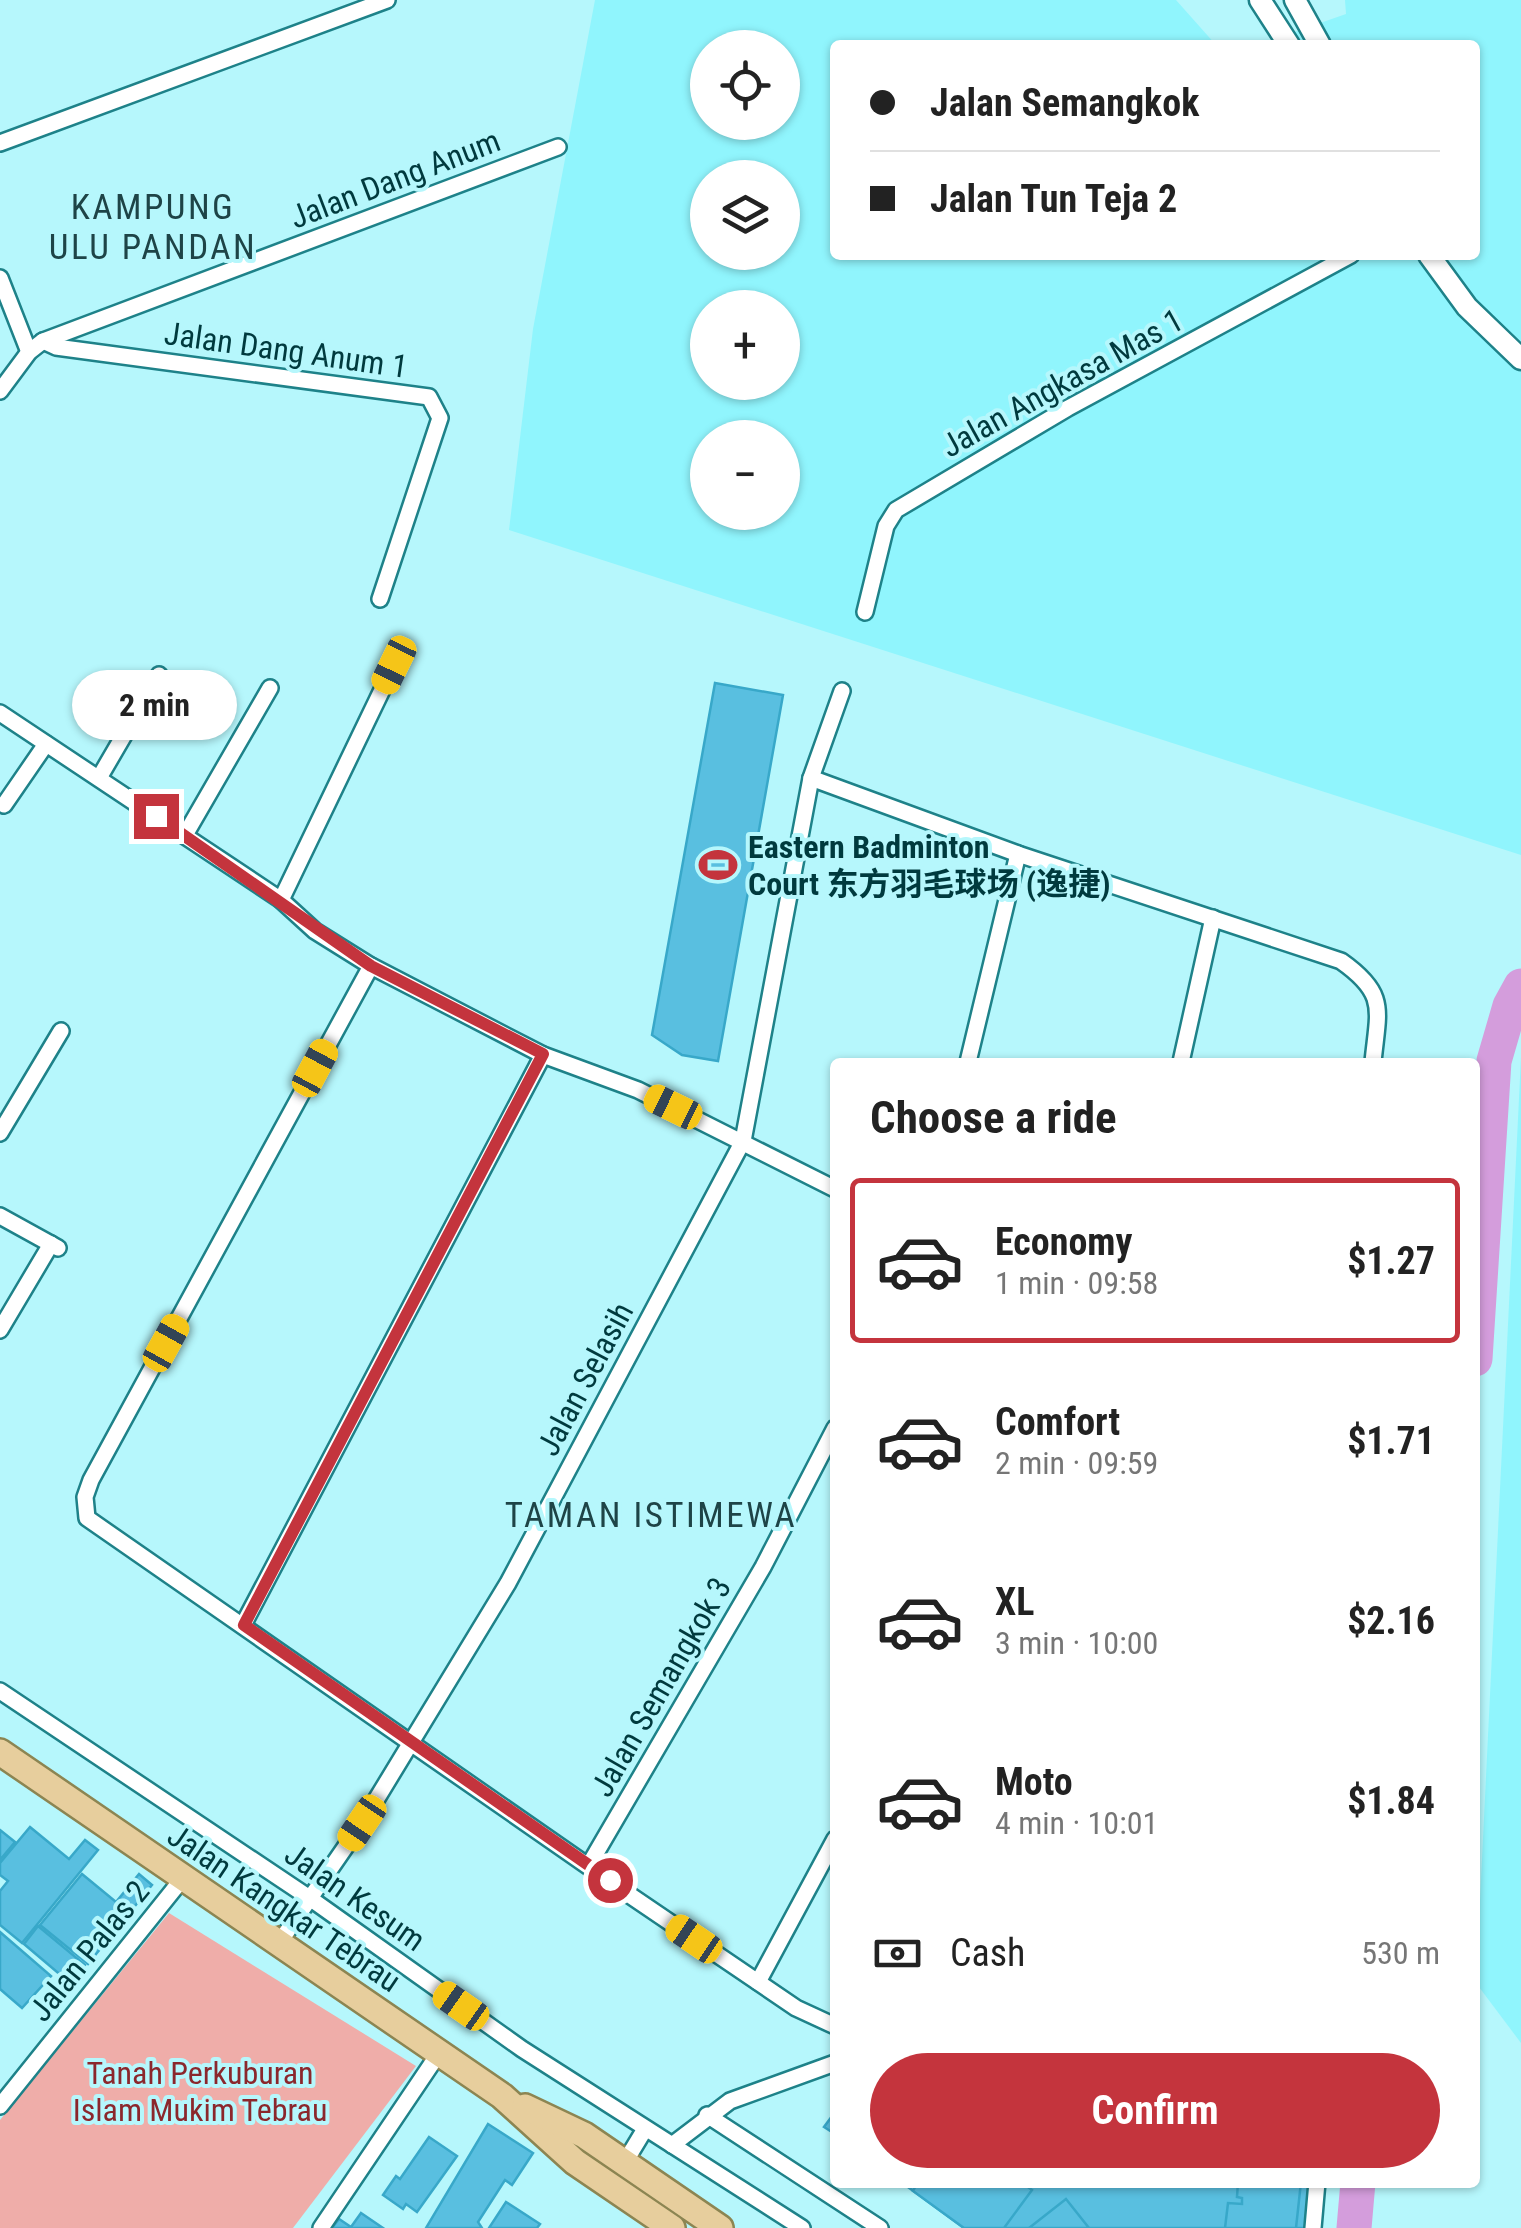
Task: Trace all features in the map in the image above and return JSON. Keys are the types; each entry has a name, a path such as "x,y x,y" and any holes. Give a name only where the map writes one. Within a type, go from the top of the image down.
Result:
{"main road":[{"name":"Jalan Kangkar Tebrau","path":"0,1752 502,2096 575,2162 672,2228"},
{"path":"502,2096 584,2134 720,2228"}],"street":[{"path":"0,143 387,0"},
{"path":"1260,0 1286,40"},
{"path":"1294,0 1317,40"},
{"name":"Jalan Dang Anum","path":"0,391 29,352 43,341 558,147"},
{"name":"Jalan Angkasa Mas 1","path":"865,612 886,526 896,510 1068,408 1343,260"},
{"path":"1433,260 1467,307 1521,360"},
{"path":"0,278 29,352"},
{"name":"Jalan Dang Anum 1","path":"43,341 56,347 430,398 440,418 380,600"},
{"path":"281,900 394,665"},
{"path":"99,778 160,675"},
{"path":"185,835 270,688"},
{"name":"Jalan Selasih","path":"279,1944 412,1740 508,1583 743,1141 811,778 842,691"},
{"path":"0,714 281,900 315,931 371,966 543,1054 638,1090 830,1186"},
{"path":"4,806 46,744"},
{"path":"811,778 1018,854 1341,961 1367,980 1379,998 1373,1058"},
{"path":"969,1058 1018,854"},
{"path":"1182,1058 1214,918"},
{"path":"371,966 91,1480 84,1505 90,1523 412,1740 796,2008 830,2024"},
{"path":"0,1133 61,1031"},
{"path":"244,1625 543,1054"},
{"path":"0,1216 55,1246 0,1330"},
{"name":"Jalan Semangkok 3","path":"588,1865 763,1567 830,1438"},
{"name":"Jalan Kesum","path":"0,1691 311,1899 522,2048 802,2228"},
{"path":"758,1982 830,1848"},
{"name":"Jalan Palas 2","path":"0,2106 182,1878"},
{"path":"321,2228 439,2053"},
{"path":"672,2144 730,2101 830,2065"},
{"path":"707,2115 880,2228"},
{"path":"625,2162 645,2129"},
{"path":"1312,2228 1316,2188"}],"shaded area":[{"path":"595,0 1176,0 1212,40 830,40 830,260 1480,260 1480,40 1271,40 1346,14 1345,0 1521,0 1521,855 509,530 533,329"},
{"path":"1521,1057 1521,2043 1480,1988 1480,1901"}],"green space":[{"name":"Tanah Perkuburan Islam Mukim Tebrau","path":"169,1913 416,2066 293,2228 0,2228 0,2120"}],"building":[{"name":"Eastern Badminton Court 东方羽毛球场 (逸捷)","path":"715,683 783,695 718,1061 682,1055 652,1035"},
{"path":"30,1827 69,1859 85,1840 98,1850 22,1943 0,1925 0,1891 8,1881 0,1875 0,1863"},
{"path":"0,1830 15,1842 0,1860"},
{"path":"82,1874 116,1902 139,1874 152,1885 88,1964 40,1925"},
{"path":"38,1926 85,1965 70,1983 24,1944"},
{"path":"0,1932 51,1976 22,2008 0,1989"},
{"path":"488,2124 533,2153 512,2185 505,2180 478,2222 482,2228 426,2228"},
{"path":"429,2137 457,2156 417,2212 406,2204 403,2209 383,2195 396,2176 400,2179"},
{"path":"909,2188 1310,2188 1306,2228 964,2228"},
{"path":"1238,2188 1300,2188 1296,2228 1225,2228 1228,2203 1242,2204 1242,2198 1237,2197"},
{"path":"1032,2190 1004,2228 964,2228 913,2191"},
{"path":"1066,2199 1089,2228 1029,2228"},
{"path":"506,2202 540,2224 537,2228 489,2228"},
{"path":"361,2213 383,2228 332,2228 339,2219 351,2227"}],"waterway":[{"path":"1480,1281 1494,1061 1510,1006 1521,986"},
{"path":"1354,2228 1357,2188"}],"place":[{"name":"Eastern Badminton Court 东方羽毛球场 (逸捷)","path":"718,865"}],"district":[{"name":"KAMPUNG ULU PANDAN","path":"153,227"},
{"name":"TAMAN ISTIMEWA","path":"651,1515"}],"route":[{"path":"156,816 281,900 315,931 371,966 543,1054 244,1625 610,1880"}]}
